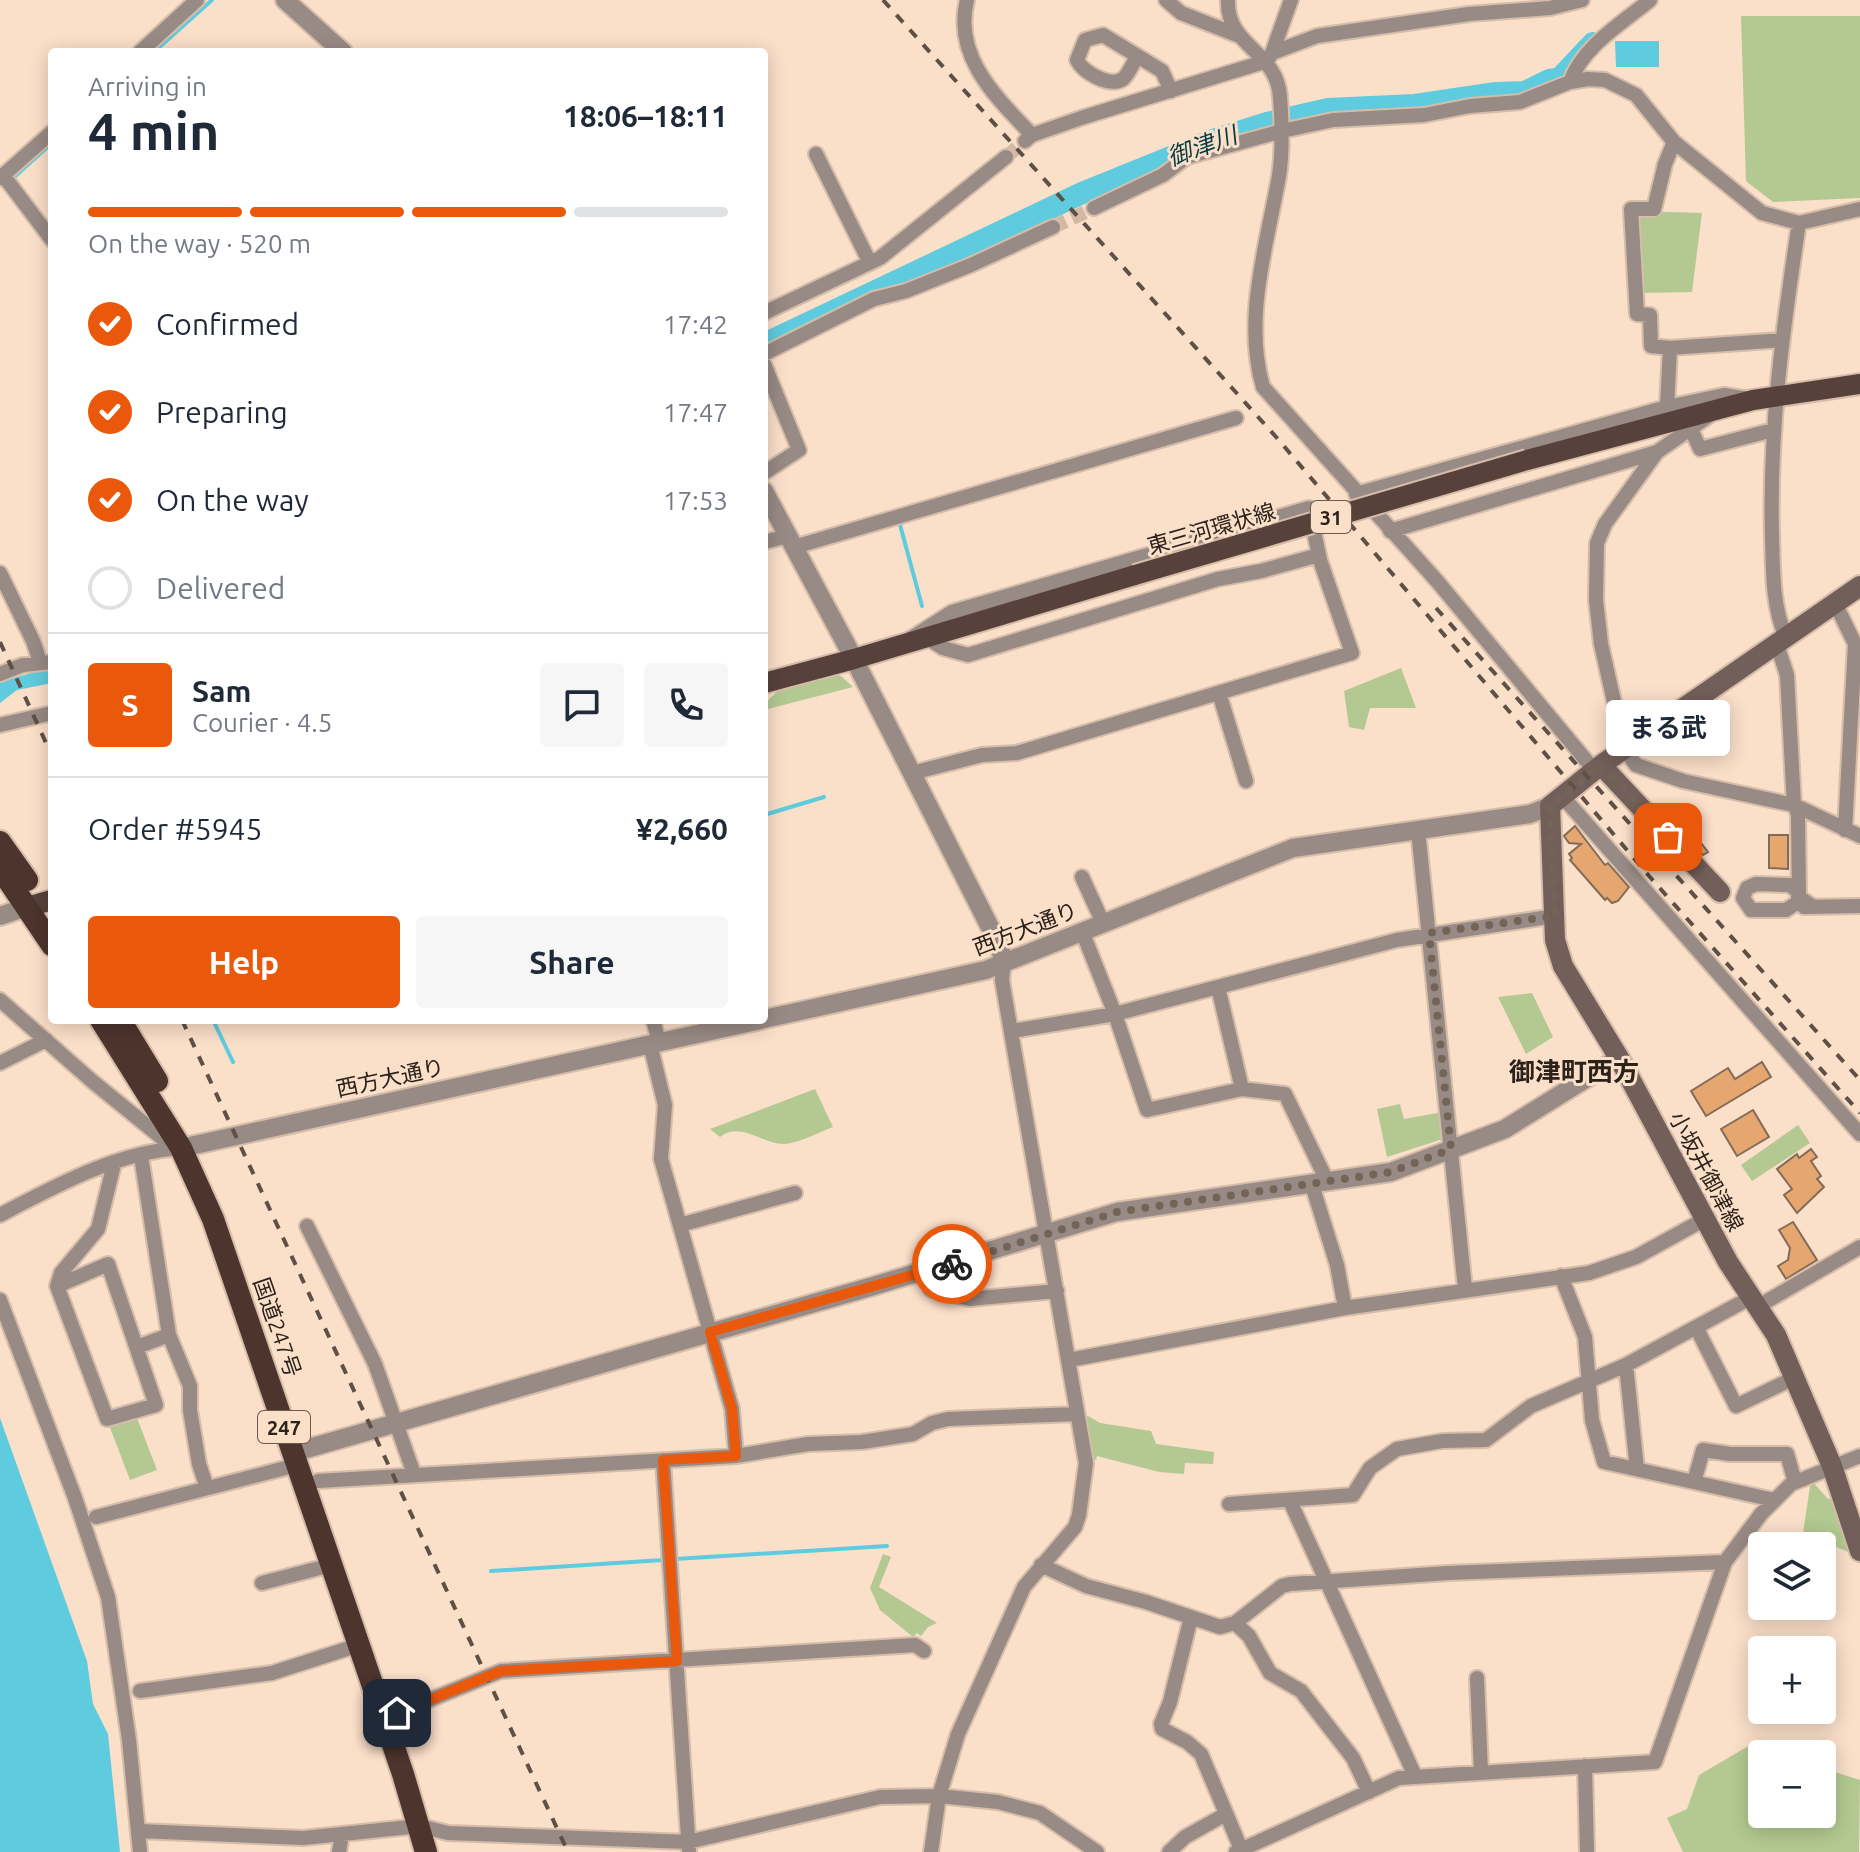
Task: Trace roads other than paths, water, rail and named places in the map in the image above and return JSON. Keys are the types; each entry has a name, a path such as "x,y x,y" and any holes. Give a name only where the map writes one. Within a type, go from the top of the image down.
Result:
{"highway":[{"path":"0,842 43,907 48,928"},
{"path":"0,868 43,907"},
{"name":"国道247号","path":"104,1024 188,1147"},
{"name":"国道247号","path":"122,1024 227,1218 302,1457 331,1565 427,1828 439,1852"},
{"name":"国道247号","path":"302,1457 318,1481 397,1713 427,1828 426,1852"}],"main road":[{"name":"東三河環状線","path":"768,682 1527,460 1722,407 1776,395 1860,384"},
{"path":"1556,801 1598,768 1860,586"},
{"path":"1598,768 1725,895"},
{"name":"小坂井御津線","path":"1556,801 1555,940 1563,966 1619,1058 1705,1219 1776,1335 1832,1466 1860,1551"}],"street":[{"path":"144,48 197,0"},
{"path":"285,0 339,48"},
{"path":"967,0 962,27 967,49 978,73 1029,138 1270,57 1317,36 1505,6 1550,8 1582,0"},
{"path":"1166,0 1181,13 1234,30 1270,57"},
{"path":"1215,0 1234,30"},
{"path":"1228,0 1234,30"},
{"path":"1291,0 1270,57 1280,94 1282,128 1279,175 1259,293 1256,365 1263,387 1437,581 1598,768"},
{"path":"1570,82 1585,53 1650,0"},
{"path":"1137,56 1162,71 1171,91"},
{"path":"1094,208 1163,175 1187,157 1282,128 1333,120 1424,115 1470,106 1520,102 1570,82 1605,80 1636,95 1674,142 1762,213 1799,223 1860,209"},
{"path":"48,136 6,180 48,235"},
{"path":"1674,142 1654,209 1631,209 1637,314 1650,315 1651,346 1670,348 1782,340"},
{"path":"816,154 870,263"},
{"path":"768,311 870,263 1006,157"},
{"path":"1793,893 1798,814 1794,805 1787,675 1773,583 1773,430 1799,223"},
{"path":"768,352 874,299 906,291 971,265 1053,227"},
{"path":"1667,407 1670,348"},
{"path":"768,374 799,450 768,470"},
{"path":"1356,494 1667,407 1724,395 1753,400"},
{"path":"1390,531 1657,452 1722,407"},
{"path":"768,542 791,541 1236,418"},
{"path":"1691,429 1700,449 1773,430"},
{"path":"1657,452 1605,524 1597,543 1596,600 1601,644 1625,750 1636,765 1683,781 1794,805 1860,836"},
{"path":"768,498 854,659 998,943 1004,962 1001,974 1086,1463 1075,1527 1024,1587 958,1734 939,1796 931,1852"},
{"path":"903,644 952,612 1309,508 1319,555 1352,653 1017,753 982,755 912,773"},
{"path":"926,637 943,648 968,655 1218,579 1319,555"},
{"path":"0,573 46,662 0,674"},
{"path":"1835,603 1855,644 1845,830"},
{"path":"1219,693 1246,781"},
{"path":"0,725 48,714"},
{"path":"1556,801 1860,1134"},
{"name":"西方大通り","path":"768,1019 974,973 1293,848 1530,814 1556,801"},
{"path":"1418,830 1465,1289"},
{"path":"1082,877 1103,923"},
{"path":"1725,895 1756,884 1793,893 1812,906 1860,906"},
{"path":"1747,888 1743,898 1751,910"},
{"path":"1751,910 1793,893"},
{"path":"1725,895 1751,910"},
{"path":"0,916 43,907"},
{"path":"1012,1031 1115,1014 1429,933 1555,916"},
{"path":"1082,931 1115,1014 1147,1110 1242,1089 1285,1094 1320,1184 1345,1308"},
{"path":"1218,987 1242,1089"},
{"path":"1,1001 162,1138 188,1147"},
{"path":"653,1024 665,1105 661,1159 732,1409 736,1456"},
{"name":"西方大通り","path":"188,1147 743,1024"},
{"path":"0,1063 46,1040"},
{"path":"96,1517 207,1488 302,1457 395,1421 1145,1206 1391,1172 1505,1129 1619,1058"},
{"path":"0,1215 67,1180 141,1156 188,1147"},
{"path":"141,1156 169,1335 190,1386 190,1410 199,1464 207,1488"},
{"path":"57,1286 108,1264 156,1405 107,1419 57,1286 61,1273 98,1229 114,1164"},
{"path":"680,1225 795,1193"},
{"path":"1069,1360 1231,1327 1465,1289 1589,1273 1636,1257 1705,1219"},
{"path":"307,1226 370,1352 414,1474"},
{"path":"1229,1504 1353,1495 1370,1468 1397,1449 1442,1441 1486,1440 1531,1406 1626,1365 1860,1247"},
{"path":"925,1271 931,1289 970,1299 1057,1291"},
{"path":"1561,1276 1596,1378 1592,1420 1604,1462 1774,1500"},
{"path":"0,1300 75,1498 108,1597 140,1852"},
{"path":"1697,1329 1736,1406 1794,1378"},
{"path":"137,1347 169,1335"},
{"path":"1626,1365 1637,1469"},
{"path":"318,1481 736,1456 808,1444 862,1442 913,1434 932,1423 948,1419 1077,1414"},
{"path":"1694,1482 1703,1450 1730,1454 1787,1454 1795,1482"},
{"path":"1191,1617 1162,1729 1187,1742 1201,1754 1238,1850 1399,1778 1655,1762 1725,1562 1774,1500 1795,1482 1860,1456"},
{"path":"663,1460 688,1847"},
{"path":"1290,1501 1415,1776"},
{"path":"1041,1565 1086,1586 1220,1627 1235,1623 1282,1586 1326,1581 1725,1562"},
{"path":"262,1583 331,1565"},
{"path":"1235,1623 1249,1636 1270,1673 1301,1691 1353,1758 1369,1792"},
{"path":"140,1691 272,1673 359,1645"},
{"path":"397,1713 501,1671 915,1645 924,1651"},
{"path":"1477,1678 1481,1773"},
{"path":"1585,1766 1587,1852"},
{"path":"139,1831 303,1838 427,1828 448,1833 688,1847 880,1797 939,1796 998,1802 1029,1810 1057,1822 1097,1852"},
{"path":"1169,1852 1185,1837 1226,1814"},
{"path":"339,1852 342,1835"}],"water":[{"path":"1615,41 1659,41 1659,67 1616,67"},
{"path":"48,668 48,684 17,690 0,703 0,682"},
{"path":"0,1418 87,1661 93,1704 108,1734 120,1852 0,1852"}],"waterway":[{"path":"158,48 212,0"},
{"name":"御津川","path":"768,342 1082,193 1213,140 1328,109 1415,105 1496,93 1525,92 1560,78 1593,43"},
{"path":"12,179 48,147"},
{"path":"899,521 922,606"},
{"path":"1012,747 1031,742"},
{"path":"768,814 824,797"},
{"path":"215,1024 233,1062"},
{"path":"675,1559 887,1546"},
{"path":"491,1571 663,1560"}],"tunnel":[{"path":"1006,157 1025,141"},
{"path":"1053,227 1094,208"}],"railway":[{"path":"883,0 1277,438 1649,876 1860,1113"},
{"path":"1436,608 1860,1080"},
{"path":"0,642 48,747"},
{"path":"184,1024 568,1852"}],"place":[{"name":"まる武","path":"1668,837"}],"district":[{"name":"御津町西方","path":"1574,1071"}]}
